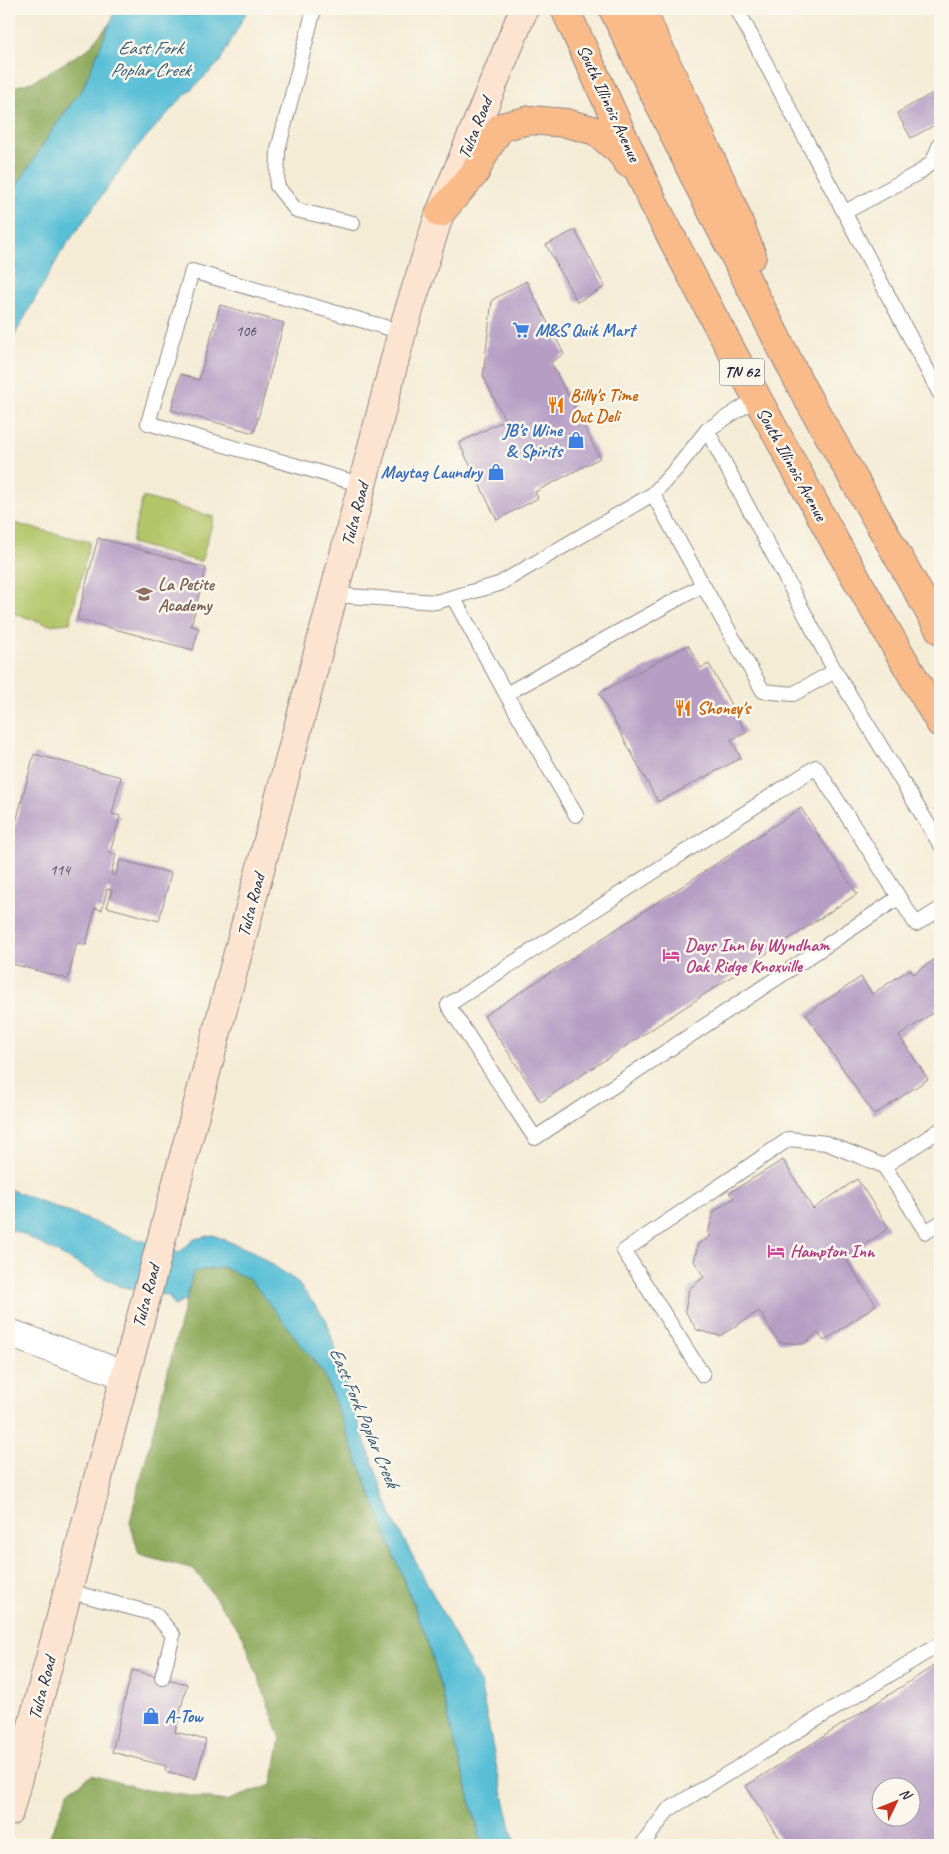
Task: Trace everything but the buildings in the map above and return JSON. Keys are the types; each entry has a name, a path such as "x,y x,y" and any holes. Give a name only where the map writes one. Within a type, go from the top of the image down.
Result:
{"highway":[{"name":"South Illinois Avenue","path":"566,9 654,202 756,398 834,540 940,723"},
{"name":"TN 62","path":"613,9 699,186 803,390 940,630"},
{"path":"642,9 730,200 803,390"},
{"path":"440,213 474,174 486,150 502,127 530,120 566,123 596,131 620,152 654,202"}],"street":[{"name":"Tulsa Road","path":"9,1812 334,595 402,332 440,213 524,9"},
{"path":"9,1333 125,1375"}],"lane":[{"path":"314,9 278,150 278,186 296,210 353,223"},
{"path":"737,9 940,394"},
{"path":"845,212 920,172 933,161 940,144"},
{"path":"362,485 148,423 192,271 402,332"},
{"path":"334,595 436,602 499,584 652,494 677,468 707,430 756,398"},
{"path":"707,430 835,670 940,844"},
{"path":"652,494 762,691 794,694 835,670"},
{"path":"506,694 704,585"},
{"path":"453,597 506,694 576,815"},
{"path":"898,898 535,1138 448,1005 816,767 916,924 940,910"},
{"path":"884,1166 940,1130"},
{"path":"703,1375 624,1251 789,1139 826,1143 884,1166 926,1232 940,1223"},
{"path":"68,1591 155,1614 172,1635 162,1678"},
{"path":"642,1845 668,1810 940,1644"}],"green space":[{"path":"110,23 83,88 55,126 9,198 9,88 32,82 88,49"},
{"path":"143,497 214,517 201,562 131,543"},
{"path":"13,523 90,542 70,623 50,625 9,612 9,551"},
{"path":"222,1267 250,1278 324,1374 429,1644 482,1845 46,1845 69,1791 92,1775 146,1790 226,1801 272,1785 281,1739 243,1636 194,1569 139,1554 130,1522 193,1272"}],"water":[{"name":"East Fork Poplar Creek","path":"116,9 248,9 219,63 179,101 137,147 62,251 9,345 9,198 55,126 83,88"},
{"name":"East Fork Poplar Creek","path":"9,1189 134,1238 180,1252 194,1239 213,1235 254,1252 296,1281 326,1319 355,1414 393,1519 480,1683 498,1774 515,1845 482,1845 429,1644 324,1374 250,1279 222,1267 193,1272 186,1300 174,1306 169,1296 119,1286 21,1233 9,1229"}],"place":[{"name":"M&S Quik Mart","path":"521,330"},
{"name":"Billy's Time Out Deli","path":"556,405"},
{"name":"JB's Wine & Spirits","path":"576,440"},
{"name":"Maytag Laundry","path":"496,472"},
{"name":"La Petite Academy","path":"144,594"},
{"name":"Shoney's","path":"683,708"},
{"name":"Days Inn by Wyndham Oak Ridge Knoxville","path":"671,955"},
{"name":"Hampton Inn","path":"776,1251"},
{"name":"A-Tow","path":"151,1716"}]}
